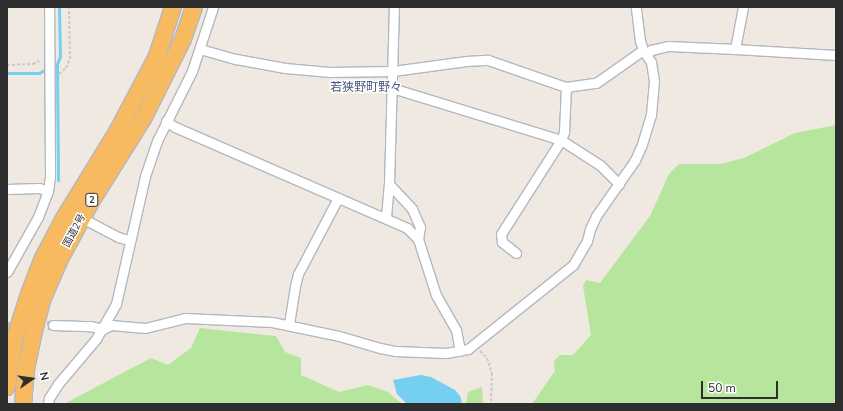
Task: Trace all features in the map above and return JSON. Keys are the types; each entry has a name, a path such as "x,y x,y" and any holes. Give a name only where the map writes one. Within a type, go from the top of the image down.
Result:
{"highway":[{"name":"国道2号","path":"7,387 14,342 29,294 42,260 63,220 117,132 153,62 173,7"},
{"name":"国道2号","path":"23,404 26,369 43,298 59,261 82,218 144,117 183,38 194,7"}],"street":[{"path":"7,272 38,218 48,191 50,177 49,7"},
{"path":"48,404 49,398 58,384 103,329 116,304 129,240 145,176 166,121 180,95 200,49 213,7"},
{"path":"386,217 389,184 394,7"},
{"path":"53,325 90,326 103,329 111,325 145,328 185,318 289,324 387,350 446,353 468,349 475,346 573,265 587,241 590,229 596,216 635,160 642,144 651,115 654,82 651,62 644,52 638,30 636,7"},
{"path":"736,49 743,7"},
{"path":"200,49 285,68 330,72 393,71 466,61 488,60 566,87 596,83 644,52 669,46 836,55"},
{"path":"516,253 502,242 501,234 561,140 564,132 566,87"},
{"path":"392,88 561,140 600,165 619,184"},
{"path":"166,121 175,127 304,181 338,198 386,217 407,228 418,239 436,295 456,330 460,350"},
{"path":"389,184 412,209 420,227 418,239"},
{"path":"7,189 39,188 48,191"},
{"path":"289,324 298,274 338,198"},
{"path":"82,218 118,237 129,240"}],"path":[{"path":"60,73 66,68 70,59 69,7"},
{"path":"7,65 50,64"},
{"path":"475,346 488,358 492,373 491,404"}],"green space":[{"path":"836,125 836,404 532,404 555,371 554,361 560,355 573,355 591,335 583,286 586,280 600,283 650,216 669,174 679,164 721,164 744,158 795,133"},
{"path":"200,328 276,336 285,352 301,358 301,375 339,392 368,385 388,392 402,404 64,404 151,358 168,365 191,348"},
{"path":"482,387 483,404 466,404 468,392"}],"water":[{"path":"421,375 431,377 455,390 460,396 462,402 460,404 407,404 397,394 393,380"}],"waterway":[{"path":"58,180 57,64 60,56 59,7"},
{"path":"7,73 39,73 48,68"}],"tunnel":[{"path":"7,326 53,325"}],"district":[{"name":"若狭野町野々","path":"366,88"}]}
